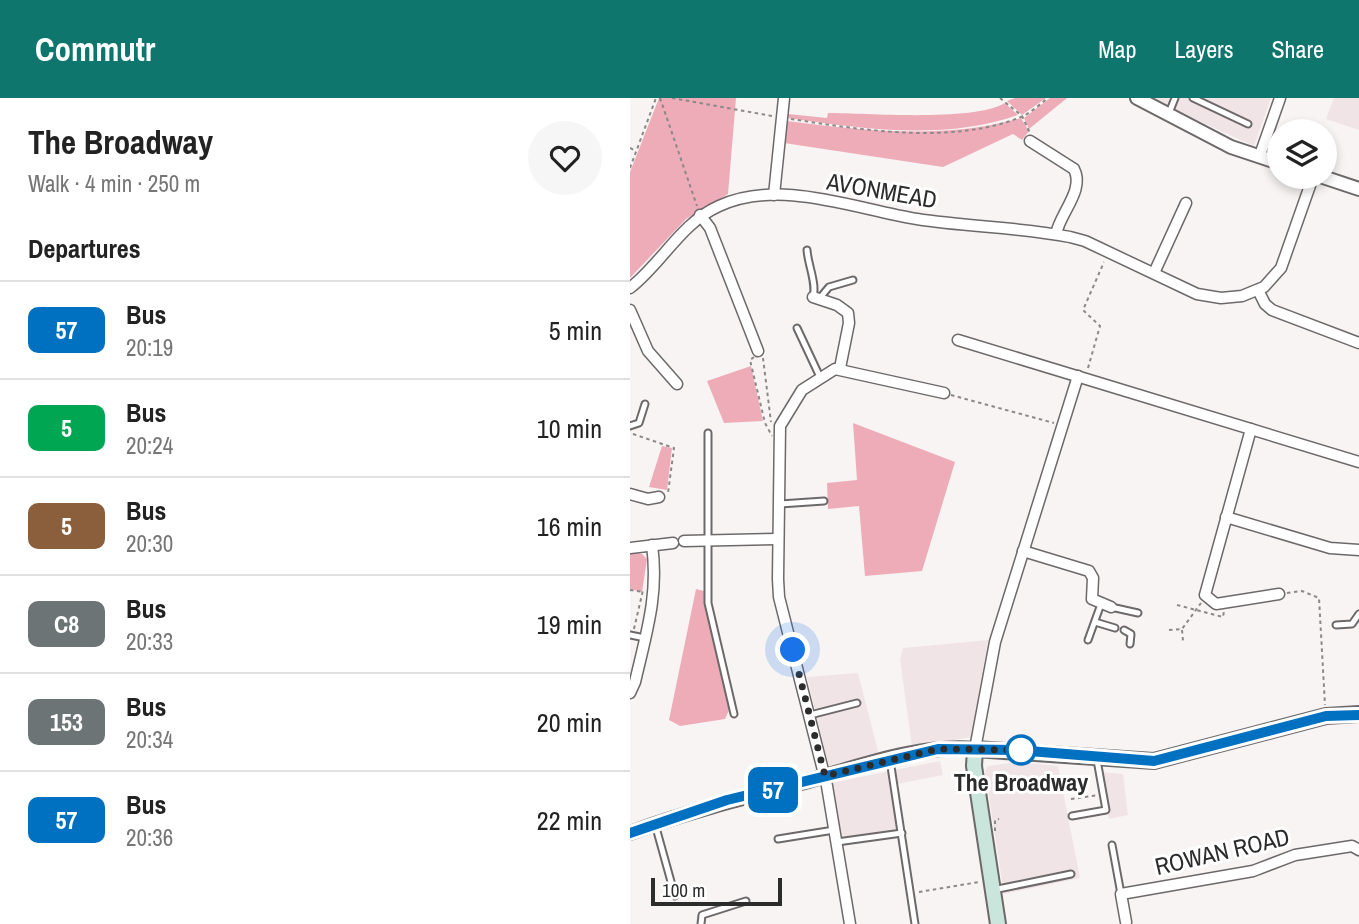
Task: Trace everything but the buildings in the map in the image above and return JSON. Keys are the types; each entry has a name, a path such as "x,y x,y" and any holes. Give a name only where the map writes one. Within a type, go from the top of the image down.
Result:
{"main road":[{"path":"998,924 974,766 975,749 1167,759 1326,716 1359,715"}],"street":[{"path":"774,195 784,98"},
{"path":"1137,98 1231,147 1267,158"},
{"path":"1259,155 1280,98"},
{"path":"1030,141 1074,169 1077,174 1077,186 1059,219 1056,234"},
{"path":"1337,182 1359,189"},
{"path":"1309,189 1281,268 1270,282 1258,290 1265,304 1272,310 1359,343"},
{"name":"AVONMEAD","path":"630,288 700,215 736,199 774,195 846,204 915,219 1056,234 1085,241 1209,297 1242,296 1258,290"},
{"path":"1154,273 1186,203"},
{"path":"700,215 710,228 758,348"},
{"path":"816,298 844,309 849,318 841,368"},
{"path":"630,310 648,351 677,384"},
{"path":"958,340 1359,462"},
{"path":"850,924 825,776 779,597 779,435 799,394 820,377 841,368 944,393"},
{"path":"630,833 709,806 890,760 948,748 975,749 995,642 1062,425 1081,377"},
{"path":"1251,429 1206,586 1206,598 1220,604 1279,594"},
{"path":"630,494 648,499 659,497"},
{"path":"1226,517 1330,548 1359,550"},
{"path":"630,548 706,539 778,539"},
{"path":"630,693 656,585 652,545"},
{"path":"1023,551 1089,571 1093,578 1091,597 1106,606"},
{"name":"ROWAN ROAD","path":"1121,894 1253,871 1295,855 1352,846 1359,850"},
{"path":"1121,894 1126,922"}],"lane":[{"path":"1168,116 1175,98"},
{"path":"1193,98 1248,124"},
{"path":"807,250 816,298"},
{"path":"816,298 832,285 853,279"},
{"path":"797,328 820,377"},
{"path":"630,429 639,423 645,404"},
{"path":"708,433 708,603 734,713"},
{"path":"780,504 824,501"},
{"path":"1088,640 1095,622 1106,606 1138,613"},
{"path":"1336,625 1352,624 1359,614"},
{"path":"1095,622 1115,628"},
{"path":"1124,630 1131,634 1130,644"},
{"path":"631,635 645,638"},
{"path":"810,715 857,703"},
{"path":"1072,816 1106,810 1096,757"},
{"path":"890,760 915,924"},
{"path":"655,824 675,896"},
{"path":"778,839 834,830"},
{"path":"837,842 902,833"},
{"path":"1112,845 1121,894"},
{"path":"992,885 1071,874"},
{"path":"701,924 702,915 708,910 746,901"}],"path":[{"path":"630,168 656,98"},
{"path":"660,98 700,215"},
{"path":"672,98 861,128 924,132 975,128 1022,116 1048,98"},
{"path":"1000,98 1022,116 1031,131 1030,141"},
{"path":"630,148 637,151"},
{"path":"1081,377 1100,326 1083,310 1108,251"},
{"path":"758,348 750,360 765,423 769,435 779,435"},
{"path":"758,348 763,358 771,424 779,435"},
{"path":"944,393 1062,425"},
{"path":"630,429 674,447 668,494 659,497"},
{"path":"631,635 646,580"},
{"path":"630,590 643,592"},
{"path":"1279,594 1302,591 1319,598 1326,716"},
{"path":"1182,641 1182,629 1193,610 1206,598"},
{"path":"1177,605 1193,610"},
{"path":"1170,630 1182,629"},
{"path":"1071,799 1104,794"},
{"path":"911,893 992,885"}],"shaded area":[{"path":"659,98 736,98 728,194 686,219 630,278 630,172"},
{"path":"1015,98 1046,98 1022,115 1007,101"},
{"path":"1050,98 1067,98 1029,129 1024,118"},
{"path":"1149,98 1271,98 1254,146"},
{"path":"1334,98 1359,98 1359,130 1337,123 1337,119 1326,119"},
{"path":"1005,103 1018,115 961,128 874,129 788,118 788,114 827,118 828,113 945,115 990,109"},
{"path":"1021,118 1029,131 1022,140 1013,134 943,167 784,143 787,121 904,132 963,129"},
{"path":"751,366 763,421 724,423 707,381"},
{"path":"853,423 955,462 922,571 865,576 859,506 828,509 827,483 857,480"},
{"path":"662,446 672,448 667,490 649,487"},
{"path":"630,552 642,554 647,559 642,592 630,589"},
{"path":"696,589 704,591 730,708 725,719 680,726 669,720"},
{"path":"988,640 971,737 912,747 900,659 903,648"},
{"path":"858,673 879,755 829,767 807,677"},
{"path":"940,761 943,775 892,785 900,831 839,839 830,783"},
{"path":"1017,762 1058,766 1080,878 1004,894 985,771 988,766"},
{"path":"1100,772 1123,774 1128,815 1109,819"}],"bus line":[{"name":"57","path":"630,833 727,800 938,749 992,748 1154,761 1326,716 1359,715"}],"place":[{"name":"The Broadway","path":"1021,750"}],"route":[{"path":"793,650 825,776 938,749 1021,750"}]}
